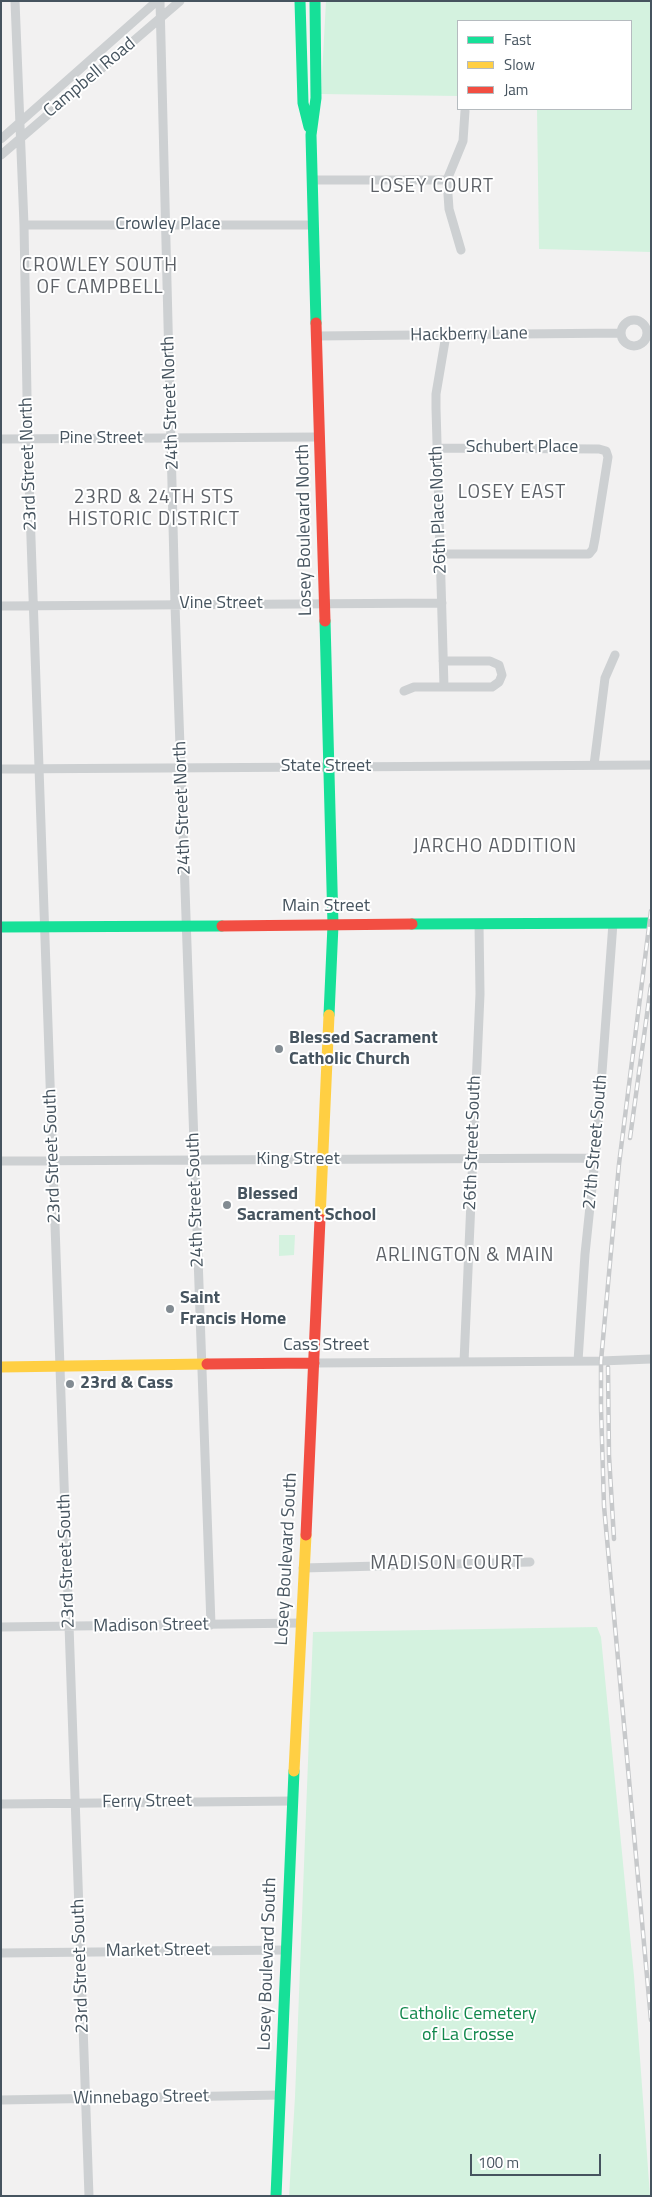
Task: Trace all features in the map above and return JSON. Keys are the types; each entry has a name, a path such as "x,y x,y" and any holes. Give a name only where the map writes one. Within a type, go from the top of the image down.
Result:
{"main road":[{"name":"Losey Boulevard North","path":"300,1 303,103 311,135"},
{"name":"Losey Boulevard North","path":"315,1 316,103 311,135 312,225 330,767 333,924"},
{"name":"Main Street","path":"1,927 651,923"},
{"name":"Losey Boulevard South","path":"276,2196 333,924"},
{"name":"Cass Street","path":"1,1367 314,1363"}],"street":[{"name":"23rd Street North","path":"15,1 24,225 28,439 45,926"},
{"name":"Campbell Road","path":"1,139 159,1"},
{"name":"24th Street North","path":"159,1 161,19 175,604 187,925"},
{"name":"Campbell Road","path":"1,155 180,1"},
{"path":"461,250 449,209 447,180 462,141 465,112"},
{"path":"312,180 447,180"},
{"name":"Crowley Place","path":"24,225 312,225"},
{"name":"Hackberry Lane","path":"317,336 621,333"},
{"name":"26th Place North","path":"444,686 436,394 446,335"},
{"name":"Pine Street","path":"1,439 320,438"},
{"name":"Schubert Place","path":"438,448 599,449 606,451 608,457 596,539 593,549 589,554 440,554"},
{"name":"Vine Street","path":"1,606 442,603"},
{"path":"594,766 606,678 615,655"},
{"path":"404,691 414,687 492,686 501,679 502,670 499,665 490,661 443,661"},
{"name":"State Street","path":"1,769 651,765"},
{"name":"27th Street South","path":"578,1361 584,1264 595,1158 613,923"},
{"name":"26th Street South","path":"464,1362 480,994 479,924"},
{"name":"24th Street South","path":"187,925 211,1625"},
{"name":"23rd Street South","path":"45,926 89,2196"},
{"name":"King Street","path":"1,1161 595,1158"},
{"name":"Cass Street","path":"314,1363 651,1359"},
{"path":"303,1568 530,1562"},
{"name":"Madison Street","path":"1,1627 301,1624"},
{"name":"Ferry Street","path":"1,1804 293,1801"},
{"name":"Market Street","path":"1,1953 286,1950"},
{"name":"Winnebago Street","path":"1,2100 280,2095"}],"green space":[{"path":"326,1 651,1 651,252 539,249 537,110 632,110 632,20 457,20 457,96 321,94"},
{"path":"279,1235 295,1235 294,1255 279,1256"},
{"name":"Catholic Cemetery of La Crosse","path":"597,1627 601,1637 634,1976 650,2196 289,2196 295,2097 313,1632"}],"railway":[{"path":"651,911 619,1164 601,1361 604,1506 651,2020"},
{"path":"630,1138 651,985"},
{"path":"608,1367 609,1456 614,1539"}],"traffic: fast":[{"path":"300,1 303,103 309,127"},
{"path":"315,1 316,98 311,135 316,323"},
{"path":"325,621 333,925 329,1015"},
{"path":"412,924 651,923"},
{"path":"1,927 222,926"},
{"path":"276,2196 294,1771"}],"traffic: slow":[{"path":"320,1219 329,1015"},
{"path":"1,1367 207,1364"},
{"path":"294,1771 306,1535"}],"traffic: jam":[{"path":"316,323 325,621"},
{"path":"222,926 412,924"},
{"path":"306,1535 320,1219"},
{"path":"207,1364 314,1363"}],"place":[{"name":"Blessed Sacrament Catholic Church","path":"279,1049"},
{"name":"Blessed Sacrament School","path":"227,1205"},
{"name":"Saint Francis Home","path":"170,1309"},
{"name":"23rd & Cass","path":"70,1384"}],"district":[{"name":"LOSEY COURT","path":"432,187"},
{"name":"CROWLEY SOUTH OF CAMPBELL","path":"100,277"},
{"name":"LOSEY EAST","path":"512,493"},
{"name":"23RD & 24TH STS HISTORIC DISTRICT","path":"154,509"},
{"name":"JARCHO ADDITION","path":"495,847"},
{"name":"ARLINGTON & MAIN","path":"465,1256"},
{"name":"MADISON COURT","path":"447,1564"}]}
